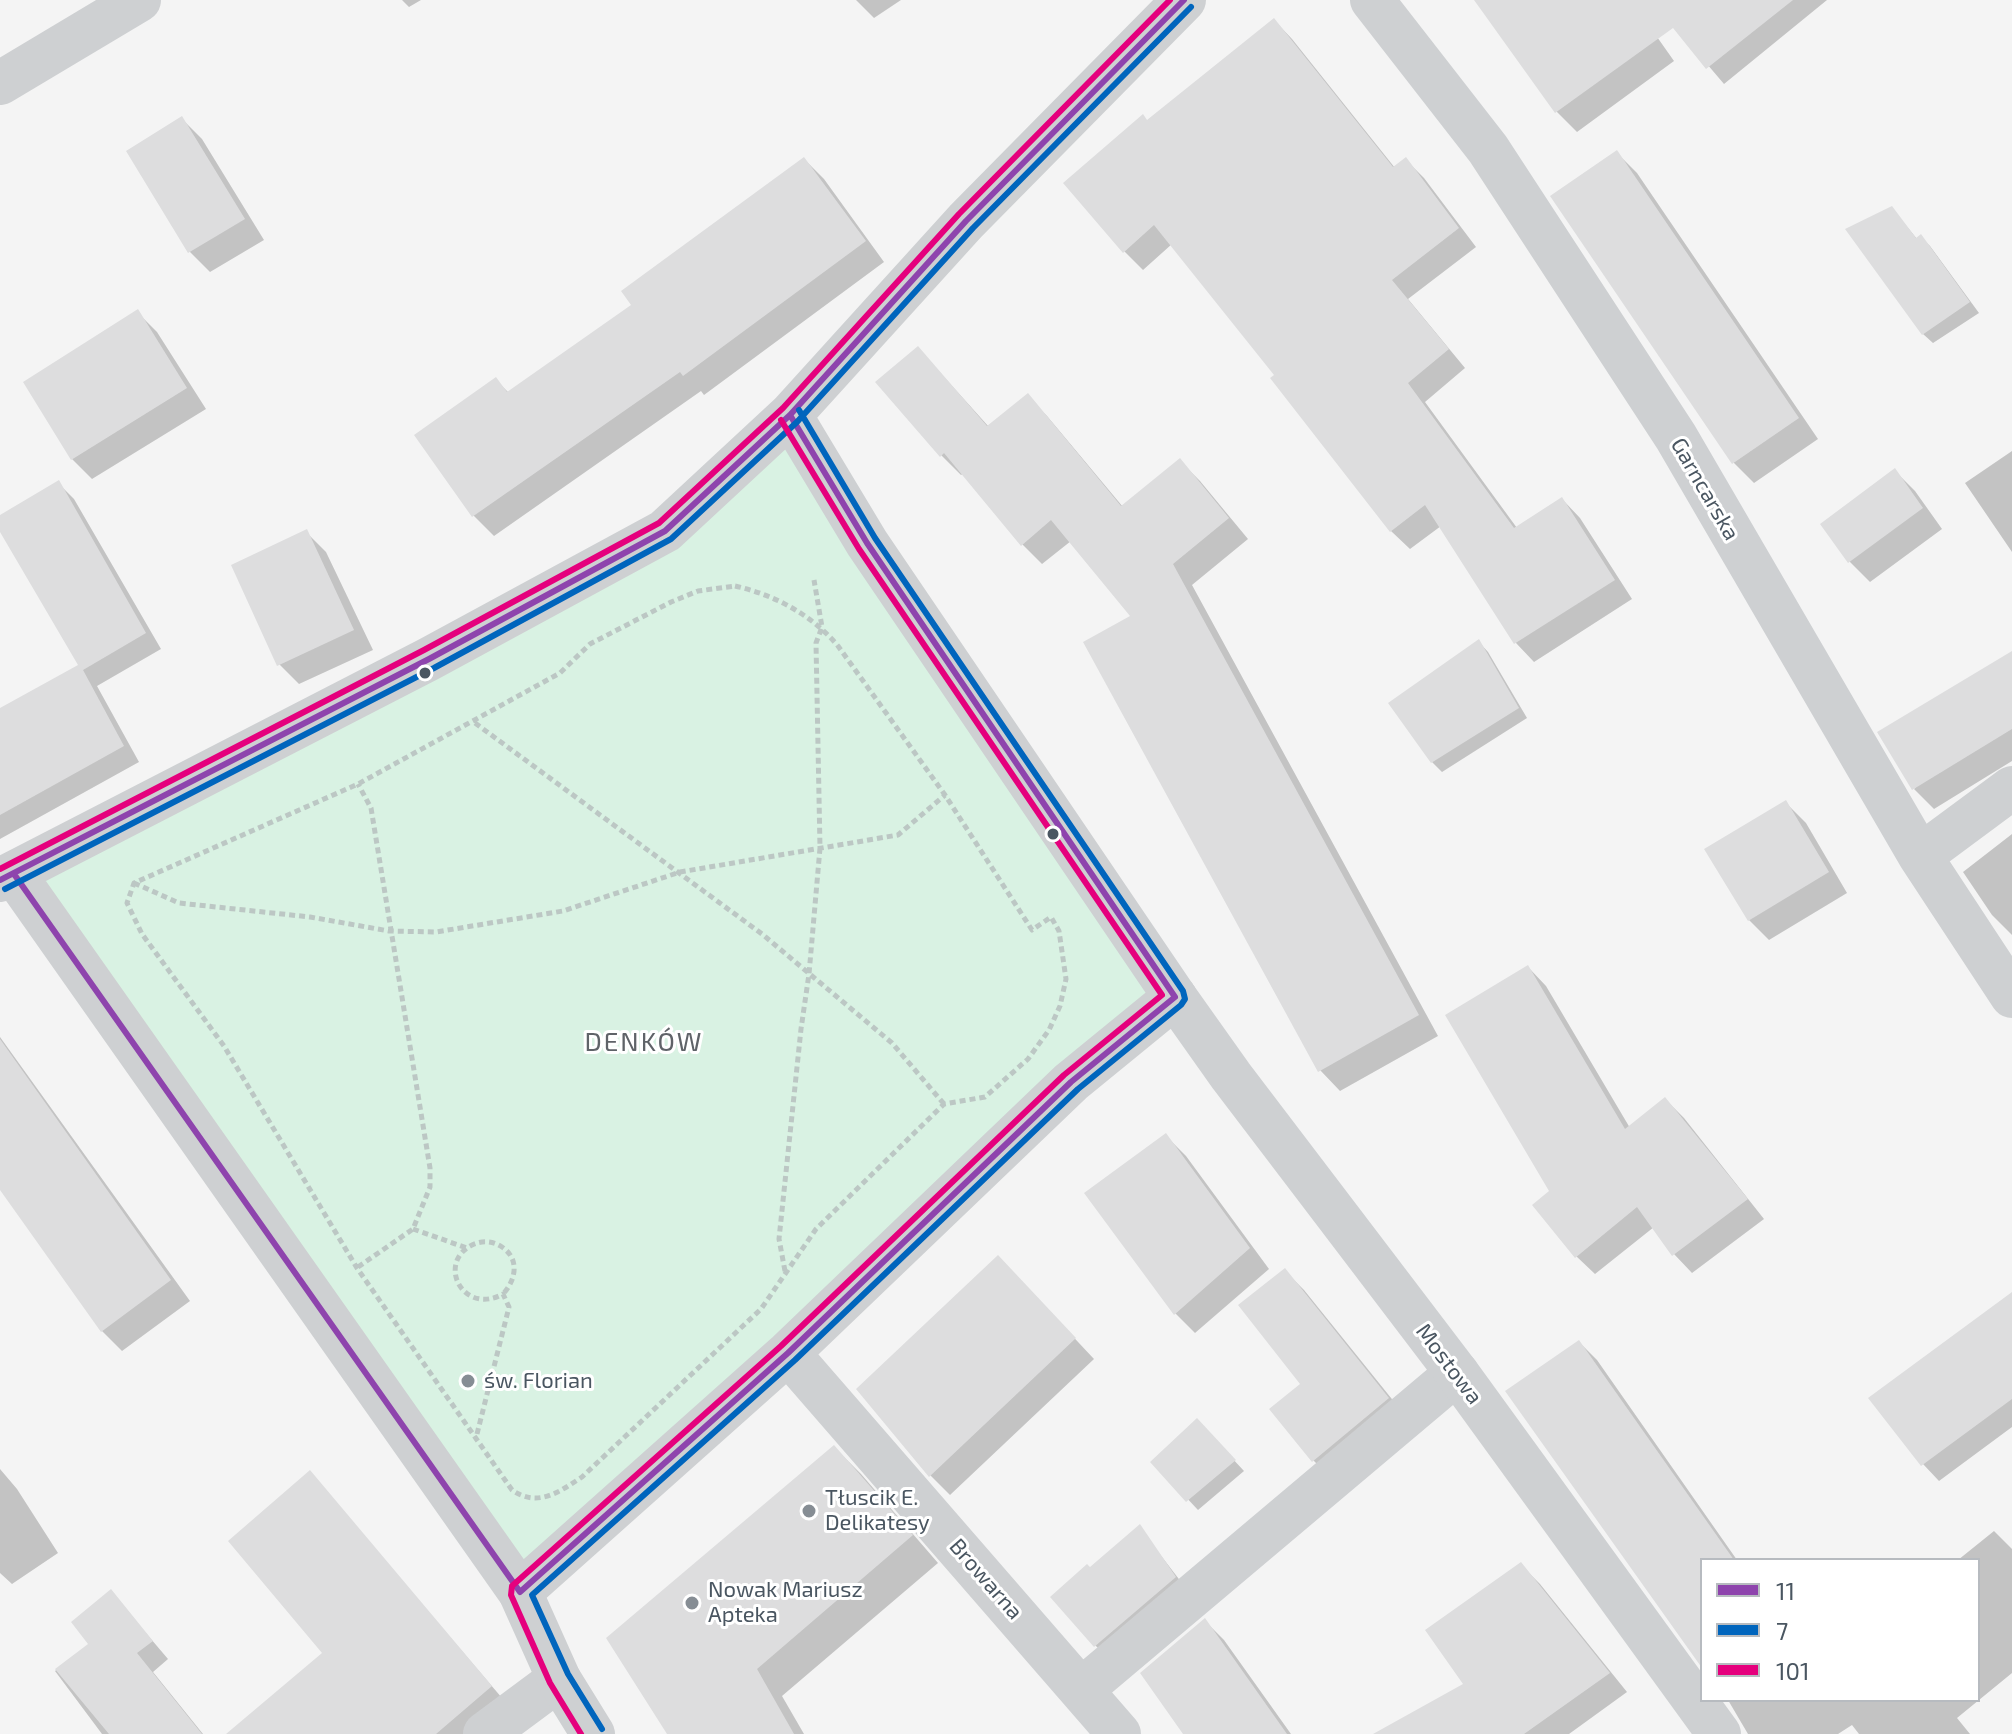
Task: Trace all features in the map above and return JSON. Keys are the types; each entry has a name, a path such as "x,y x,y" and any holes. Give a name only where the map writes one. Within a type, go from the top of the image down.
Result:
{"street":[{"path":"0,83 139,0"},
{"path":"593,1734 559,1679 520,1592 7,877 429,659 665,531 790,415 966,221 1184,0"},
{"name":"Garncarska","path":"1372,0 1488,149 1676,437 1920,856 2012,996"},
{"name":"Mostowa","path":"790,415 867,543 1175,997 1231,1076 1457,1373 1719,1734"},
{"path":"1920,856 2012,788"},
{"path":"520,1592 788,1353 1071,1082 1175,997"},
{"name":"Browarna","path":"788,1353 1119,1734"},
{"path":"1081,1690 1457,1373"},
{"path":"485,1734 559,1679"}],"path":[{"path":"786,1272 779,1239 820,848 816,643 822,627 814,580"},
{"path":"735,586 749,589 797,610 822,627 838,646 945,795 1032,930 1051,917 1059,931 1066,979 1060,1006 1049,1030 1028,1059 985,1097 944,1104 816,1229 761,1309 582,1477 558,1493 538,1498 523,1497 512,1490 357,1268 224,1046 142,934 127,903 134,883 358,784 474,722 560,673 590,644 671,602 698,591 735,586"},
{"path":"474,722 762,934 892,1043 944,1104"},
{"path":"357,1268 413,1229 430,1187 430,1168 371,808 358,784"},
{"path":"134,883 179,903 310,917 389,931 436,932 563,911 680,872 898,835 945,795"},
{"path":"413,1229 467,1248"},
{"path":"489,1241 509,1253 514,1263 514,1274 511,1286 503,1294 493,1300 481,1300 461,1290 456,1279 456,1267 459,1256 467,1248 477,1242 489,1241"},
{"path":"476,1439 509,1307 503,1294"}],"green space":[{"path":"790,415 1175,997 520,1592 14,874 665,531"}],"building":[{"path":"1474,0 1793,0 1706,69 1673,28 1555,113"},
{"path":"1274,18 1393,167 1406,157 1459,228 1392,280 1449,349 1408,383 1514,528 1562,497 1615,580 1514,644 1425,505 1390,532 1270,378 1274,375 1154,225 1123,253 1063,183 1143,114 1147,120"},
{"path":"182,116 245,219 188,253 126,151"},
{"path":"1617,150 1799,418 1732,464 1550,196"},
{"path":"804,157 866,241 683,376 680,372 472,517 414,435 496,377 507,392 631,305 621,291"},
{"path":"1892,206 1916,238 1921,234 1970,302 1922,335 1845,229"},
{"path":"138,309 187,388 71,460 23,382"},
{"path":"918,346 987,426 1028,393 1121,506 1180,458 1229,518 1173,564 1419,1015 1318,1072 1083,642 1130,616 1051,520 1021,546 944,453 940,457 875,382"},
{"path":"1895,468 1923,508 1848,563 1820,524"},
{"path":"59,480 146,633 83,670 124,746 0,815 0,708 78,665 0,532 0,515"},
{"path":"307,529 354,630 277,666 231,565"},
{"path":"1479,639 1519,708 1431,763 1388,703"},
{"path":"2012,651 2012,729 1912,790 1877,732"},
{"path":"1786,800 1829,872 1748,921 1704,849"},
{"path":"1528,965 1625,1129 1665,1097 1748,1199 1672,1256 1637,1207 1575,1258 1532,1205 1549,1191 1445,1015"},
{"path":"0,1039 171,1280 101,1332 0,1190"},
{"path":"1166,1133 1250,1248 1174,1315 1084,1193"},
{"path":"998,1255 1076,1338 929,1477 856,1389"},
{"path":"1285,1268 1389,1398 1312,1462 1269,1409 1300,1384 1238,1305"},
{"path":"2012,1292 2012,1399 1921,1466 1868,1398"},
{"path":"1579,1340 1733,1558 1700,1558 1700,1665 1505,1391"},
{"path":"1197,1418 1236,1460 1186,1502 1150,1462"},
{"path":"834,1445 913,1535 757,1669 794,1734 667,1734 606,1638"},
{"path":"310,1470 492,1686 436,1734 226,1734 322,1653 228,1541"},
{"path":"1140,1524 1176,1577 1094,1647 1050,1597"},
{"path":"1521,1562 1610,1673 1524,1734 1373,1734 1463,1684 1425,1630"},
{"path":"111,1589 153,1641 137,1653 202,1734 109,1734 55,1669 88,1644 71,1622"},
{"path":"1205,1618 1287,1734 1183,1734 1140,1673"}],"transit line":[{"name":"101","path":"0,869 424,650 659,523 783,408 959,214 1170,0"},
{"name":"11","path":"0,880 429,659 665,531 790,415 966,221 1184,0"},
{"name":"7","path":"5,889 434,668 671,539 797,422 973,228 1191,7"},
{"name":"7","path":"602,1729 568,1674 532,1595 795,1360 1078,1089 1185,999 1183,991 875,538 799,410"},
{"name":"11","path":"14,874 520,1592 788,1353 1071,1082 1175,997 867,543 790,415"},
{"name":"101","path":"581,1734 550,1683 511,1595 512,1586 781,1346 1064,1075 1162,995 859,549 781,420"}],"place":[{"name":"św. Florian","path":"468,1381"},
{"name":"Tłuscik E. Delikatesy","path":"809,1511"},
{"name":"Nowak Mariusz Apteka","path":"692,1603"}],"district":[{"name":"DENKÓW","path":"644,1042"}]}
